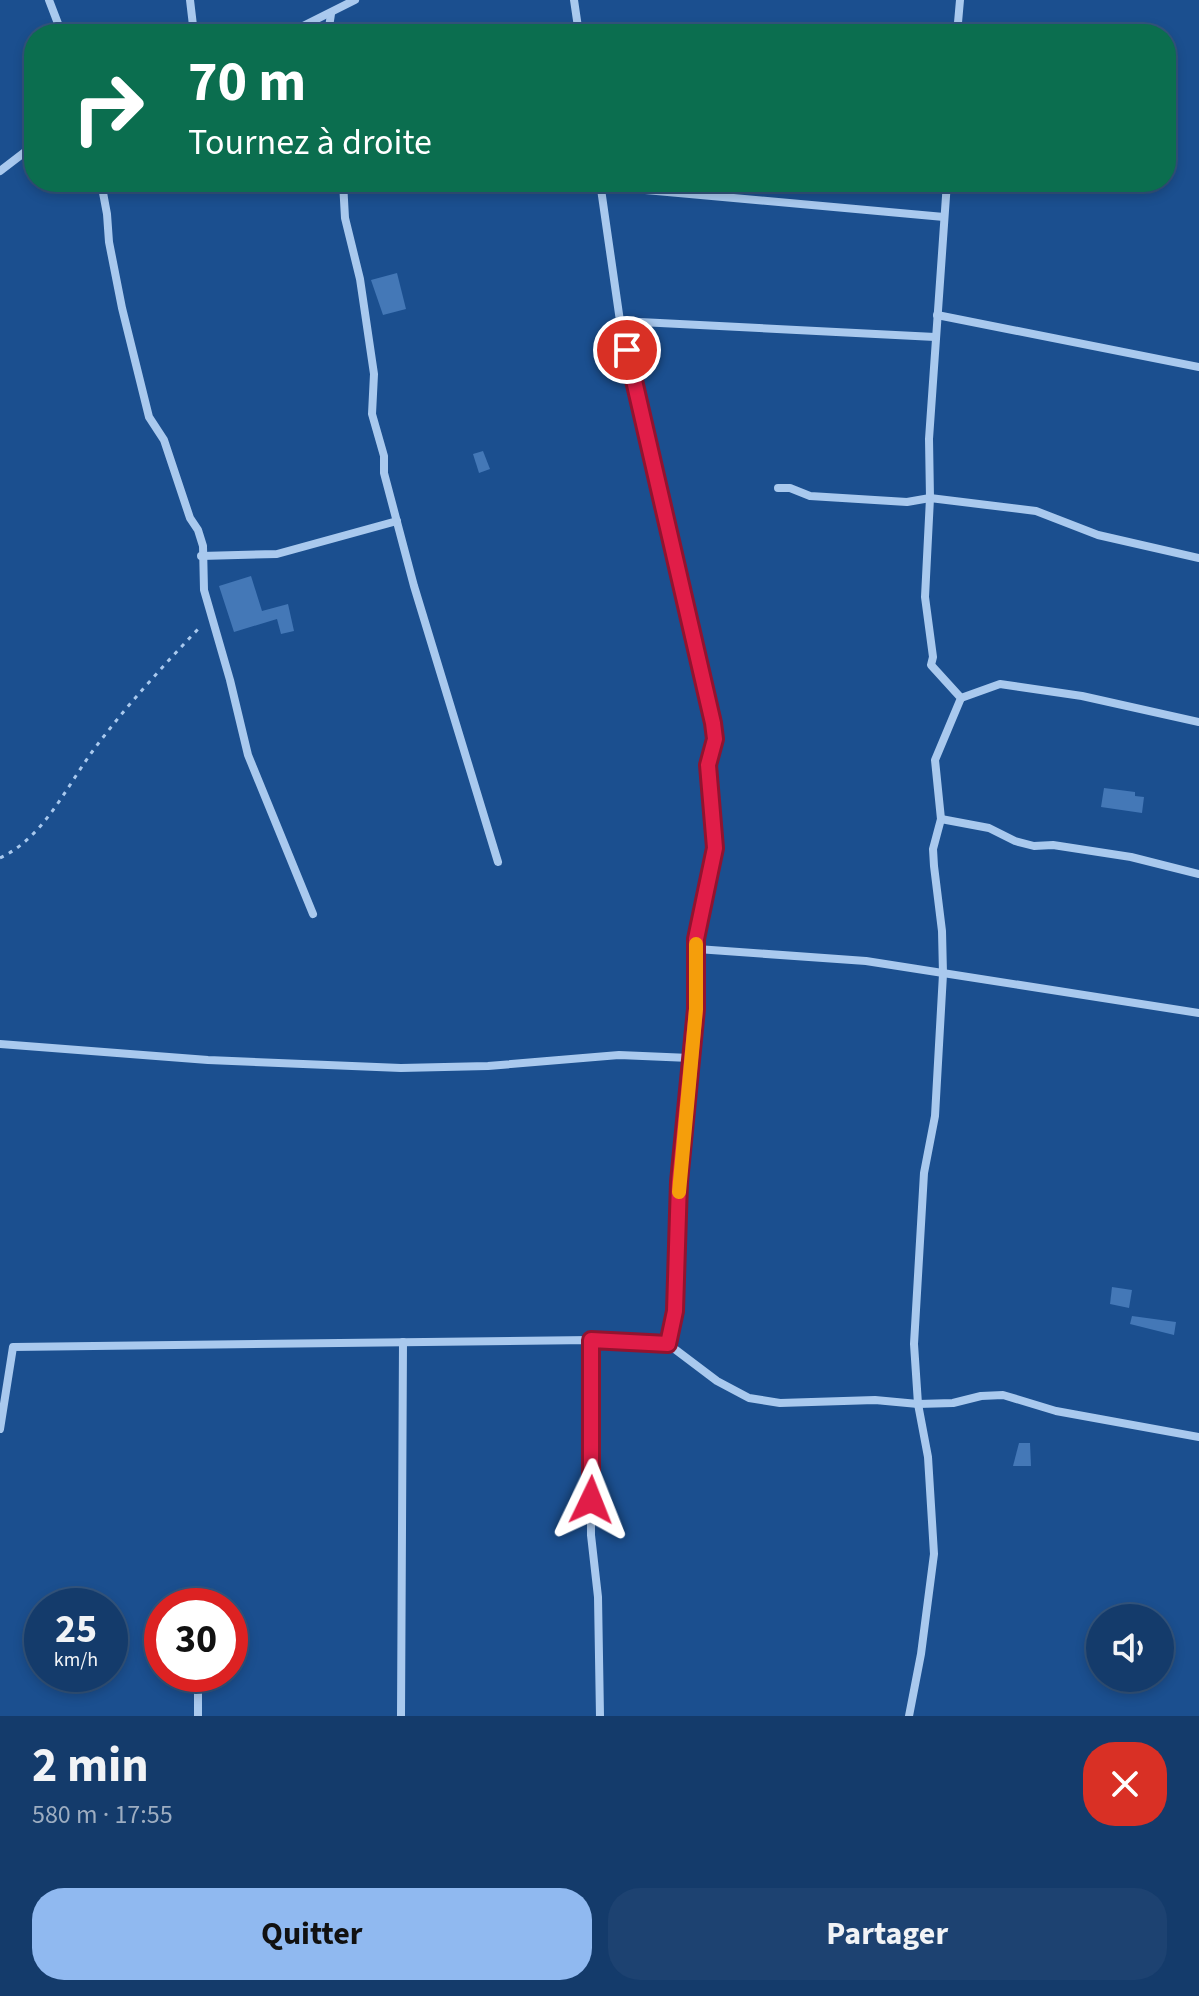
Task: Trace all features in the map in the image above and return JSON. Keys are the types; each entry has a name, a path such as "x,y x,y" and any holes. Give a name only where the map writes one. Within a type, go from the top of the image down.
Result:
{"street":[{"path":"49,0 58,24"},
{"path":"190,0 193,24"},
{"path":"309,24 355,0"},
{"path":"574,0 578,24"},
{"path":"958,24 960,0"},
{"path":"330,24 331,14"},
{"path":"0,171 24,153"},
{"path":"103,192 122,308 149,417 164,440 190,518 203,546 204,590 248,755 313,914"},
{"path":"344,192 345,218 360,279 374,374 372,414 414,586 498,862"},
{"path":"601,192 620,321 715,739 708,765 715,848 697,949 696,1009 679,1182 675,1311 668,1344"},
{"path":"683,192 944,217"},
{"path":"946,192 929,439 930,498 925,597 933,657 931,665 961,698"},
{"path":"937,315 1199,367"},
{"path":"620,321 935,337"},
{"path":"778,488 790,488 810,496 907,502 930,498 1036,511 1098,535 1199,558"},
{"path":"201,556 277,554 397,521"},
{"path":"909,1716 921,1654 934,1554 928,1457 918,1404 914,1305 924,1173 935,1116 943,974 942,931 933,849 941,819 935,760 961,698 1000,684 1082,696 1199,722"},
{"path":"941,819 989,828 1015,841 1034,846 1053,845 1131,857 1199,874"},
{"path":"697,949 866,961 1199,1013"},
{"path":"0,1044 208,1060 401,1068 488,1066 619,1055 690,1058"},
{"path":"0,1429 13,1347 591,1340 668,1344 717,1381 749,1398 780,1403 875,1400 953,1403 981,1396 1003,1395 1056,1411 1199,1437"},
{"path":"591,1340 591,1535 598,1597 600,1716"},
{"path":"401,1716 403,1342"},
{"path":"198,1692 198,1716"}],"path":[{"path":"0,858 48,819 93,751 163,666 201,626"}],"building":[{"path":"397,273 406,309 383,315 371,280"},
{"path":"483,451 490,469 479,473 473,454"},
{"path":"251,576 262,611 288,604 294,631 281,634 277,619 234,632 219,586"},
{"path":"1104,788 1135,792 1135,796 1144,797 1142,813 1101,807"},
{"path":"1112,1287 1132,1290 1129,1308 1110,1304"},
{"path":"1132,1316 1176,1322 1174,1335 1130,1324"},
{"path":"1019,1443 1030,1443 1031,1466 1013,1466"}],"slow traffic":[{"path":"679,1192 696,1009 696,944"}],"route":[{"path":"591,1500 591,1340 668,1344 673,1326 679,1182 696,1009 696,939 715,848 708,765 715,739 713,723 627,350"}]}
